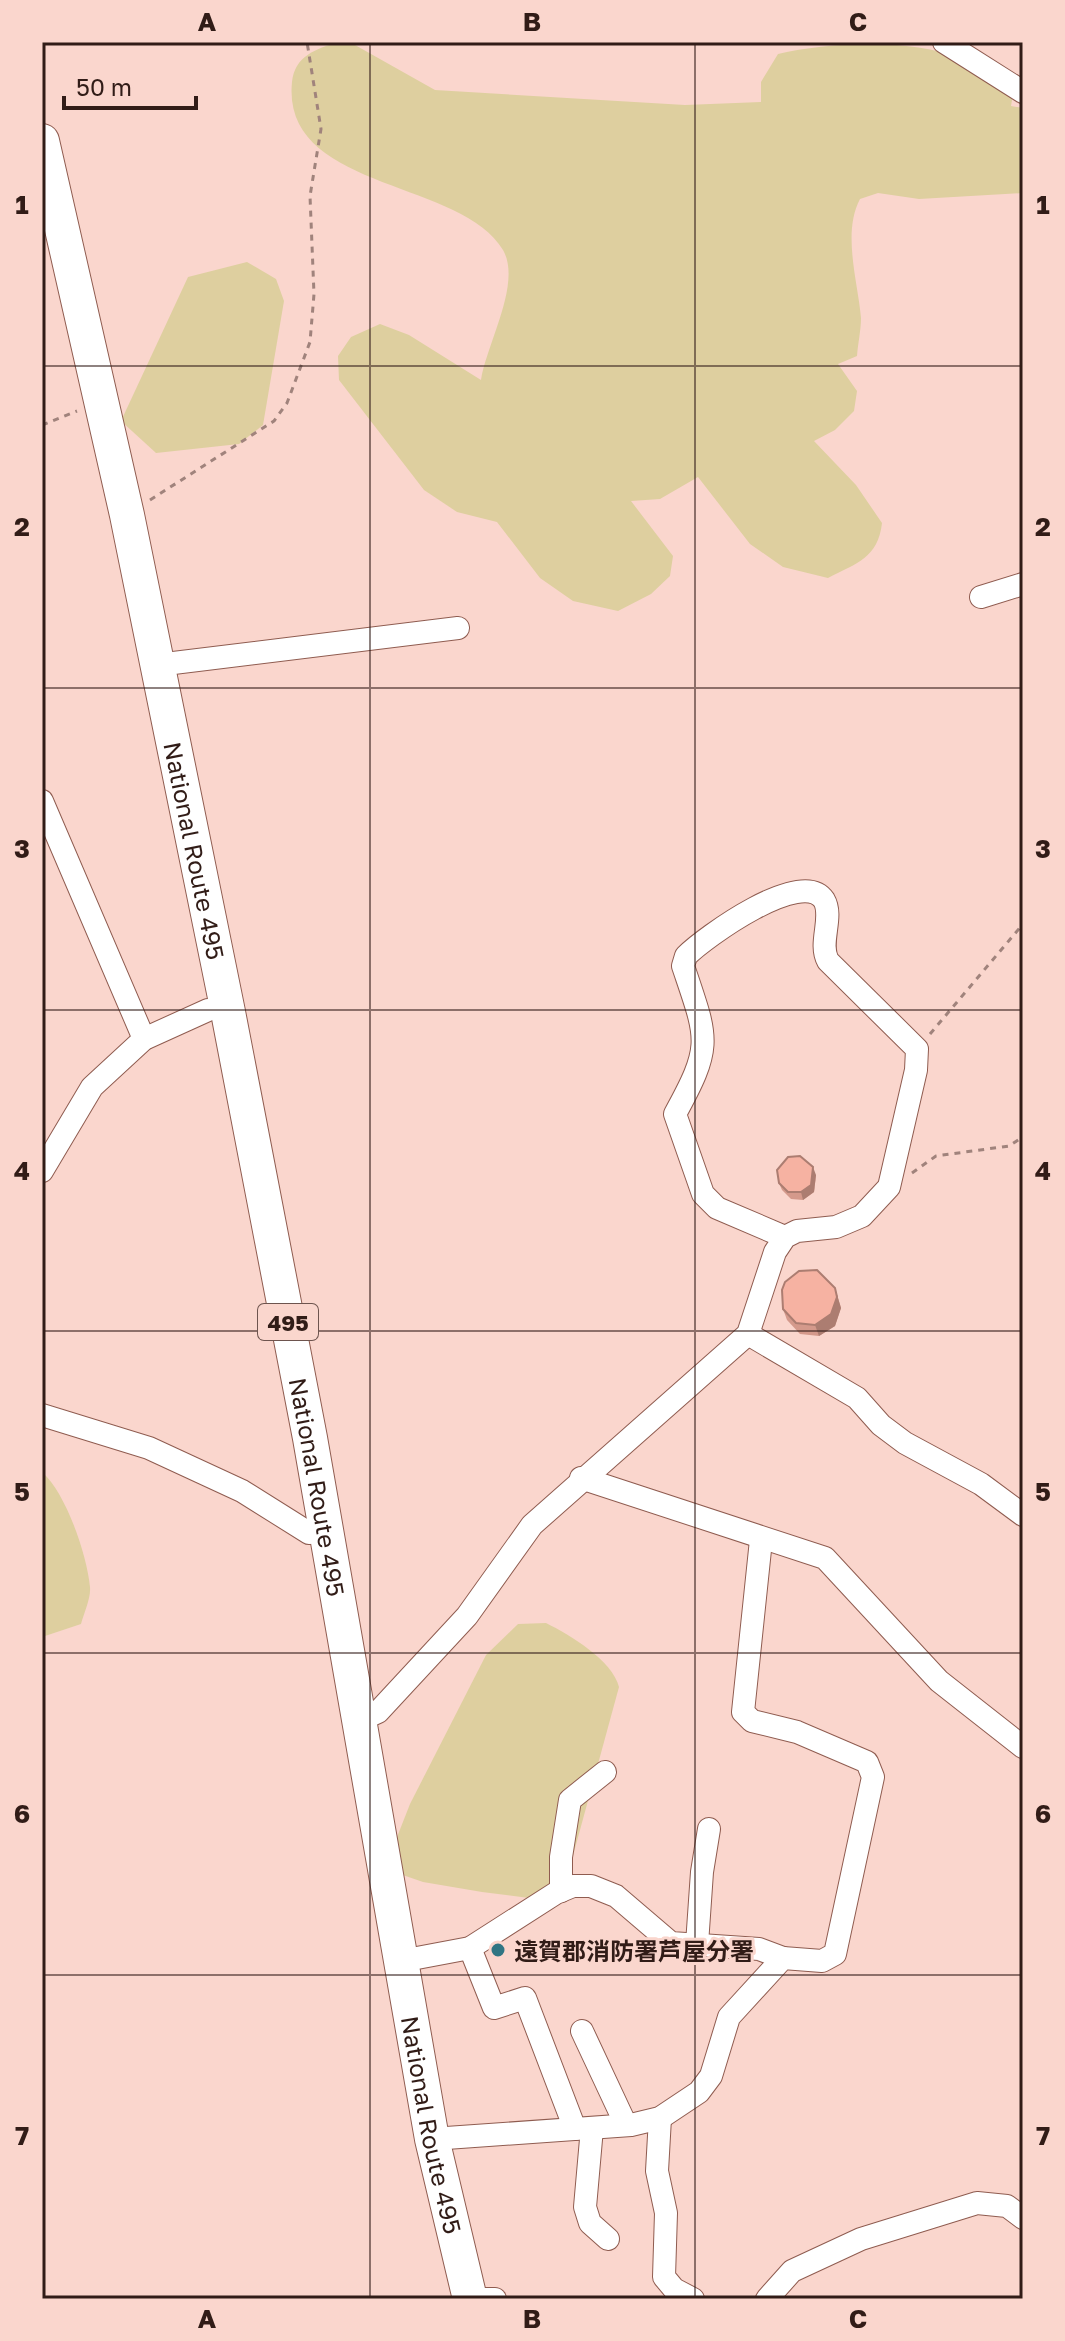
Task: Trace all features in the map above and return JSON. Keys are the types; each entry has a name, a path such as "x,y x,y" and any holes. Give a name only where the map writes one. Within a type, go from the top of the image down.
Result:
{"highway":[{"name":"National Route 495","path":"42,141 86,348 127,515 157,665 307,1422 432,2139 470,2299"},
{"name":"National Route 495","path":"86,348 88,407 309,1533 398,2044 451,2299"}],"street":[{"path":"944,42 1023,92"},
{"path":"981,597 1023,584"},
{"path":"157,665 458,628"},
{"path":"42,801 144,1039"},
{"path":"358,1721 378,1712 467,1616 532,1525 581,1478 748,1334 775,1252 785,1237 797,1231 836,1227 862,1216 889,1187 916,1070 917,1049 828,961 824,954 826,909 814,892 802,890 770,899 686,956 683,966 705,1044 703,1061 675,1114 703,1194 717,1208 785,1237"},
{"path":"42,1171 92,1087 144,1039 208,1010"},
{"path":"748,1334 857,1398 881,1425 905,1443 981,1484 1023,1515"},
{"path":"42,1415 149,1448 242,1491 309,1533"},
{"path":"581,1478 761,1540 825,1558 939,1681 1023,1747"},
{"path":"401,1961 470,1948 573,1886 603,1890 616,1896 671,1943 759,1949 783,1958 822,1961 835,1954 873,1777 867,1762 797,1732 752,1721 743,1712 761,1540"},
{"path":"561,1891 561,1857 570,1800 605,1772"},
{"path":"697,1944 702,1872 709,1829"},
{"path":"470,1948 494,2008 525,1998 583,2128 585,2207 590,2223 608,2239"},
{"path":"432,2139 626,2125 660,2118 699,2092 711,2076 729,2017 783,1958"},
{"path":"582,2031 626,2125"},
{"path":"660,2118 657,2171 666,2213 664,2277 674,2289 693,2299"},
{"path":"767,2299 792,2271 861,2239 977,2203 1007,2206 1023,2218"},
{"path":"477,2299 495,2299"}],"path":[{"path":"127,515 261,432 287,403 310,342 314,294 310,196 321,129 307,42"},
{"path":"42,425 88,407"},
{"path":"917,1049 1023,924"},
{"path":"889,1187 936,1156 1009,1146 1023,1137"}],"shaded area":[{"path":"339,42 355,45 435,90 685,105 761,102 761,82 778,54 871,44 919,48 962,59 1013,94 1011,106 1023,108 1023,193 919,199 878,193 860,199 855,212 852,242 860,332 857,356 838,364 857,391 854,411 835,430 814,441 856,485 882,523 871,552 828,578 783,567 750,544 698,477 660,499 631,501 673,556 670,576 651,594 618,611 573,601 540,578 497,522 457,512 424,490 339,380 338,356 351,337 380,324 409,335 481,380 506,296 508,264 503,250 482,227 451,209 343,164 315,144 296,118 294,73 308,55"},
{"path":"247,262 276,279 284,301 263,425 239,444 156,453 121,421 188,277"},
{"path":"42,1472 59,1494 74,1525 85,1558 90,1591 81,1624 42,1637"},
{"path":"546,1623 578,1641 599,1658 619,1687 565,1885 529,1898 423,1882 397,1873 388,1860 410,1804 486,1655 518,1624"}],"building":[{"path":"800,1156 813,1167 811,1185 801,1192 788,1192 779,1183 777,1170 788,1157"},
{"path":"817,1270 835,1288 837,1297 831,1314 815,1325 796,1323 783,1309 782,1290 785,1282 799,1271"}],"place":[{"name":"遠賀郡消防署芦屋分署","path":"498,1950"}]}
